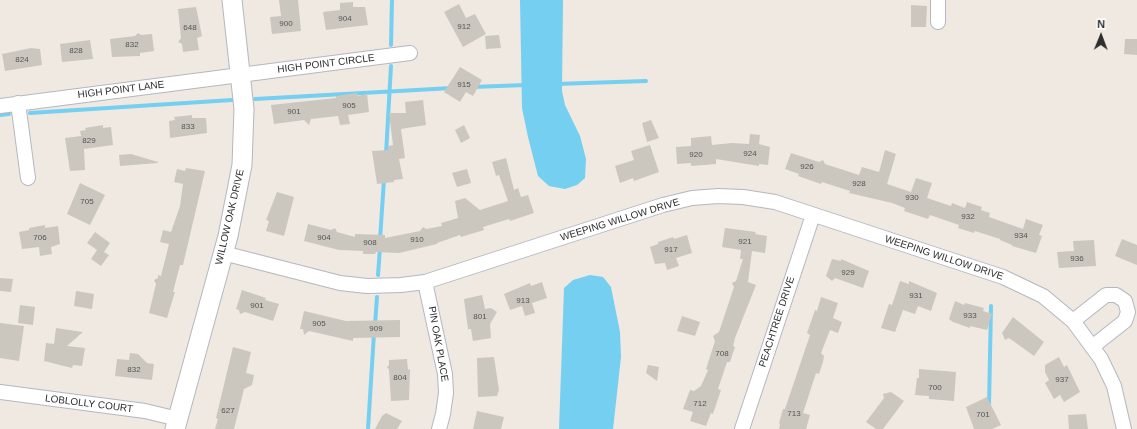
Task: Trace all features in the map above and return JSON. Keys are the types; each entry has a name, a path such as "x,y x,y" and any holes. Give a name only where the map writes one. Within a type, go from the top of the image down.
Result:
{"street":[{"name":"WILLOW OAK DRIVE","path":"177,424 223,253 236,199 242,165 244,109 242,75 232,0"},
{"path":"938,0 938,22"},
{"name":"HIGH POINT CIRCLE","path":"242,75 410,53"},
{"name":"HIGH POINT LANE","path":"0,106 242,75"},
{"path":"18,103 28,178"},
{"name":"WEEPING WILLOW DRIVE","path":"223,253 340,283 379,286 425,282 663,205 692,198 718,196 743,197 775,202 1003,277 1043,296 1073,321 1101,358 1114,386 1122,415 1124,429"},
{"name":"PEACHTREE DRIVE","path":"742,429 813,215"},
{"name":"PIN OAK PLACE","path":"425,282 445,374 446,393 439,429"},
{"path":"1073,321 1106,295 1116,295 1125,301 1128,312 1125,321 1092,347"},
{"name":"LOBLOLLY COURT","path":"0,392 145,411 177,424"}],"water":[{"path":"520,0 563,0 562,91 565,105 580,136 586,159 585,178 577,185 565,189 549,186 538,176 528,137 522,108"},
{"path":"590,275 603,277 611,287 620,332 621,357 613,429 559,429 564,288 573,280"}],"building":[{"path":"279,0 298,0 301,31 272,34 270,17 281,16"},
{"path":"353,2 353,7 365,7 368,25 326,30 323,12 340,10 340,3"},
{"path":"459,4 466,18 475,14 486,34 463,47 444,12"},
{"path":"911,5 927,6 926,27 911,27"},
{"path":"196,7 202,36 197,38 199,50 183,52 182,44 178,42 181,38 178,9"},
{"path":"138,33 141,35 152,34 154,51 140,53 140,56 112,57 110,39 135,36"},
{"path":"499,35 501,48 486,49 485,36"},
{"path":"1125,39 1137,39 1137,55 1124,54"},
{"path":"90,40 93,59 62,62 60,44"},
{"path":"31,48 40,49 42,65 5,71 2,54"},
{"path":"460,67 482,80 473,96 466,92 460,102 444,92"},
{"path":"357,93 357,96 367,94 369,112 348,115 350,124 340,125 338,116 311,119 309,125 304,120 274,124 271,105 336,98 336,96"},
{"path":"423,100 426,125 401,129 405,158 399,159 403,179 394,180 394,182 377,184 372,151 388,150 388,146 393,145 389,113 406,113 405,102"},
{"path":"192,115 192,118 206,118 207,133 170,138 169,121 175,120 174,117"},
{"path":"651,120 659,138 647,142 642,123"},
{"path":"103,125 103,128 111,127 113,145 84,149 85,170 70,171 65,138 81,136 80,131 86,130 85,128"},
{"path":"464,125 470,138 461,143 455,130"},
{"path":"750,134 760,135 759,144 770,147 768,165 759,164 759,166 716,159 716,164 691,166 691,163 677,164 676,147 691,146 691,138 711,136 712,145 732,143 749,144"},
{"path":"650,145 659,172 634,181 633,178 620,183 615,166 634,160 631,151"},
{"path":"885,150 896,154 887,184 911,192 916,178 932,183 927,198 951,206 952,203 965,208 967,202 982,207 981,210 990,213 989,217 1023,229 1026,219 1043,225 1039,235 1042,236 1036,253 1012,246 1000,239 975,231 974,233 958,228 959,225 930,215 928,219 904,211 905,208 892,203 849,193 850,191 822,182 821,184 798,176 799,174 785,169 791,153 819,162 823,160 825,164 859,175 862,167 879,172"},
{"path":"131,154 158,163 120,166 119,155"},
{"path":"506,158 514,190 518,188 521,197 528,195 534,213 510,221 509,219 483,227 484,230 461,237 460,235 437,244 399,253 376,252 375,254 363,254 363,251 339,250 304,241 308,224 331,230 335,228 337,232 355,237 355,234 385,235 385,238 420,231 423,227 426,229 442,226 441,223 458,218 455,201 465,198 480,210 508,201 499,175 496,176 492,162"},
{"path":"186,168 205,171 183,265 180,265 173,292 175,292 167,318 149,313 156,284 154,280 158,278 158,275 161,276 169,244 160,242 163,230 171,232 180,206 183,184 174,182 177,169 185,171"},
{"path":"467,169 471,183 457,187 452,173"},
{"path":"80,183 105,195 90,225 67,214"},
{"path":"277,192 294,197 284,236 266,231 269,221 266,220"},
{"path":"45,225 45,228 58,226 60,244 51,247 52,254 40,256 39,247 22,249 19,232 29,230 29,228"},
{"path":"725,228 756,232 755,234 767,236 765,253 752,251 748,282 756,285 735,338 733,346 735,347 730,362 727,362 718,389 721,390 713,414 711,413 706,426 690,421 693,412 683,409 690,390 694,391 701,386 708,370 706,369 715,341 713,336 719,332 734,287 732,283 736,281 743,259 740,259 741,250 722,247"},
{"path":"95,232 110,243 104,252 109,255 101,266 91,259 97,250 87,243"},
{"path":"687,235 692,253 676,258 679,266 667,270 665,263 655,264 650,247 658,244 658,242 673,237 674,239"},
{"path":"1122,239 1137,245 1137,265 1115,256"},
{"path":"1094,240 1096,266 1059,268 1057,252 1074,251 1073,241"},
{"path":"832,259 841,261 841,259 869,271 863,288 835,278 832,281 826,276"},
{"path":"0,278 13,279 11,292 0,291"},
{"path":"900,281 909,284 909,281 937,293 931,311 918,306 915,314 903,310 895,332 881,328 889,304 892,305"},
{"path":"542,282 547,298 532,303 535,313 525,316 522,306 510,310 504,294 530,283 531,286"},
{"path":"242,290 266,298 265,300 279,304 273,321 245,312 240,314 239,310 236,309"},
{"path":"76,291 94,294 92,309 74,306"},
{"path":"482,295 485,309 491,308 497,312 490,324 491,338 473,341 471,329 468,329 464,299"},
{"path":"821,297 838,303 833,318 842,322 838,333 830,330 821,353 824,356 823,362 819,374 816,373 803,413 810,415 806,429 779,429 783,409 785,409 810,335 807,333 815,310 817,311"},
{"path":"955,301 964,305 965,303 984,308 983,311 992,314 987,330 970,326 970,328 949,319"},
{"path":"20,305 35,307 33,325 18,323"},
{"path":"304,311 346,321 400,320 400,337 353,338 353,341 309,331 304,335 303,329 300,329"},
{"path":"682,316 700,322 695,336 677,331"},
{"path":"1013,317 1044,342 1034,356 1009,338 1005,340 1002,333"},
{"path":"0,323 24,326 19,361 0,358"},
{"path":"56,328 83,332 67,346 85,348 82,366 73,365 72,368 44,361 46,343 54,344"},
{"path":"233,347 251,352 246,373 254,375 252,385 244,389 234,429 215,429 218,419 216,418"},
{"path":"130,353 138,354 147,363 154,364 152,380 115,376 117,359 129,360"},
{"path":"494,357 499,390 497,396 478,397 477,358"},
{"path":"1059,357 1064,367 1067,365 1080,392 1064,402 1060,395 1054,399 1045,383 1049,380 1045,372 1045,365"},
{"path":"407,359 408,370 410,369 409,400 391,401 389,370 387,367 389,365 389,360"},
{"path":"648,365 659,367 657,381 646,373"},
{"path":"919,369 956,372 954,401 929,399 929,396 915,395 917,378 919,378"},
{"path":"891,392 904,401 883,429 876,429 866,422 884,398 883,394"},
{"path":"987,397 1001,425 992,429 974,429 966,407"},
{"path":"477,411 504,417 501,429 473,429"},
{"path":"386,413 402,421 397,429 375,429 382,416"},
{"path":"1086,414 1088,429 1069,429 1068,415"}],"waterway":[{"path":"391,45 392,0"},
{"path":"386,154 391,66"},
{"path":"556,84 646,81"},
{"path":"472,87 526,85"},
{"path":"255,99 452,88"},
{"path":"30,113 232,100"},
{"path":"0,115 9,114"},
{"path":"380,240 384,179"},
{"path":"378,275 380,248"},
{"path":"375,325 377,297"},
{"path":"989,405 991,306"},
{"path":"368,429 374,333"}]}
